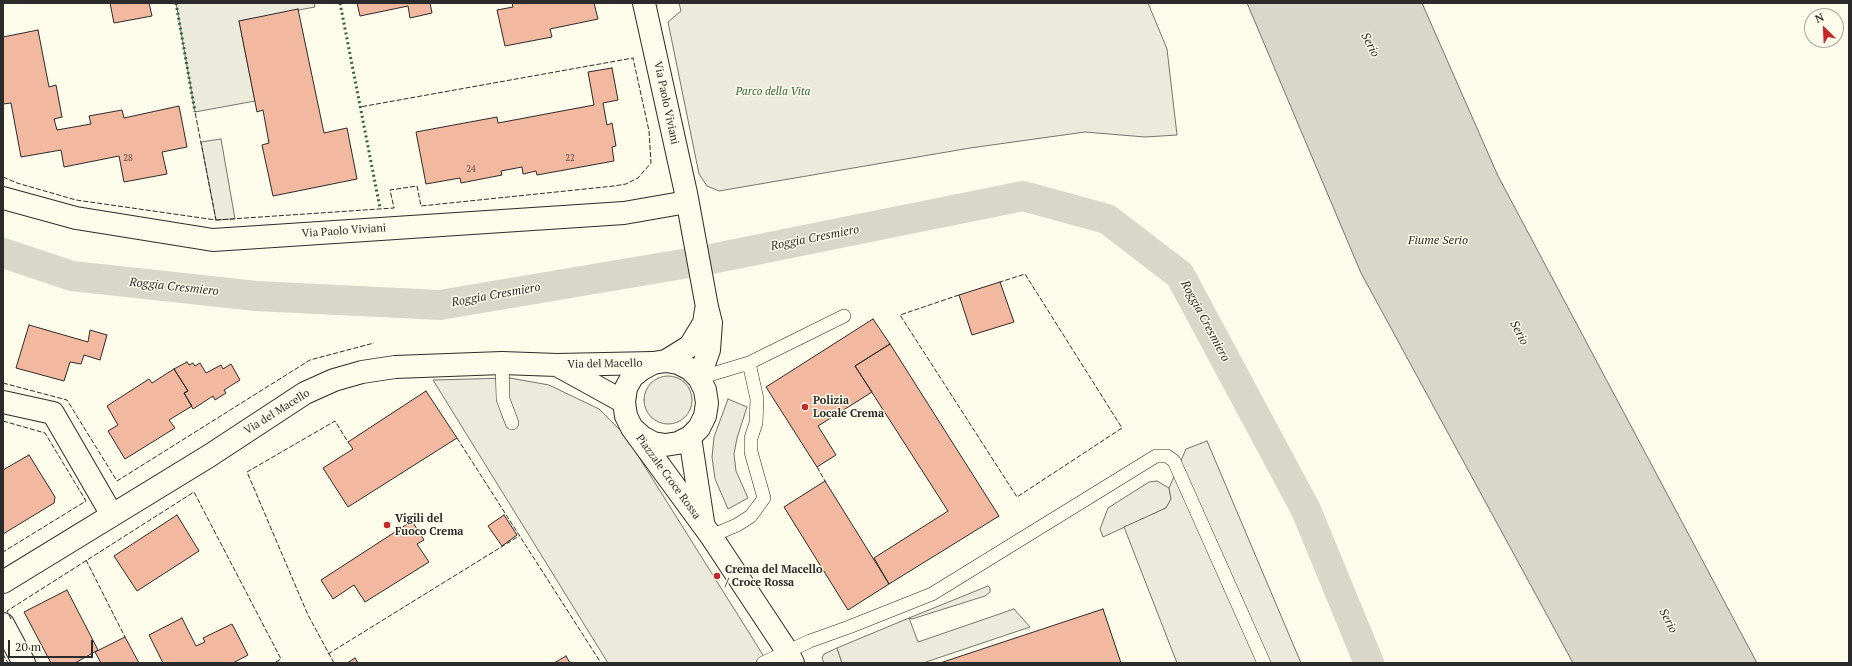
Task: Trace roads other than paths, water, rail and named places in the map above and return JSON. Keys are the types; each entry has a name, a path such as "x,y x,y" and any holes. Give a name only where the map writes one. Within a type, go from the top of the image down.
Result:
{"street":[{"name":"Via Paolo Viviani","path":"644,3 687,202 706,307 711,323 709,350 699,378"},
{"name":"Via Paolo Viviani","path":"3,198 76,218 213,240 624,213 687,202"},
{"name":"Via Paolo Viviani","path":"659,362 690,346 704,323 706,307"},
{"name":"Via del Macello","path":"3,582 209,456 305,393 334,380 362,372 395,366 502,363 558,365 659,362"},
{"path":"659,362 678,363 690,369 699,378 705,390 707,403 705,416 699,428 690,437"},
{"name":"Piazzale Croce Rossa","path":"659,362 642,369 632,377 626,388 624,402 626,416 632,428 707,531 790,657"},
{"name":"Via del Macello","path":"558,365 624,402"},
{"path":"3,402 53,414 112,515"},
{"name":"Piazzale Croce Rossa","path":"632,428 642,437 653,443 665,445 678,443 690,437 707,531"},
{"path":"3,624 24,663"}],"lane":[{"path":"699,378 749,363 844,316"},
{"path":"502,363 503,399 512,423"},
{"path":"707,531 737,525 751,516 764,498 751,452 751,438 756,423 757,399 749,363"},
{"path":"763,663 790,657 932,594 1156,456 1167,456 1174,461 1264,663"}],"water":[{"name":"Fiume Serio","path":"1247,3 1422,3 1498,176 1757,663 1573,663 1361,273"}],"waterway":[{"name":"Roggia Cresmiero","path":"3,253 72,276 256,296 440,305 706,260 1023,196 1107,219 1180,275 1306,510 1369,663"}],"place":[{"name":"Polizia Locale Crema","path":"805,407"},
{"name":"Vigili del Fuoco Crema","path":"387,525"},
{"name":"Crema del Macello / Croce Rossa","path":"717,576"}],"water label":[{"name":"Serio","path":"1370,45"},
{"name":"Serio","path":"1519,333"},
{"name":"Serio","path":"1668,621"}],"park label":[{"name":"Parco della Vita","path":"773,92"}]}
